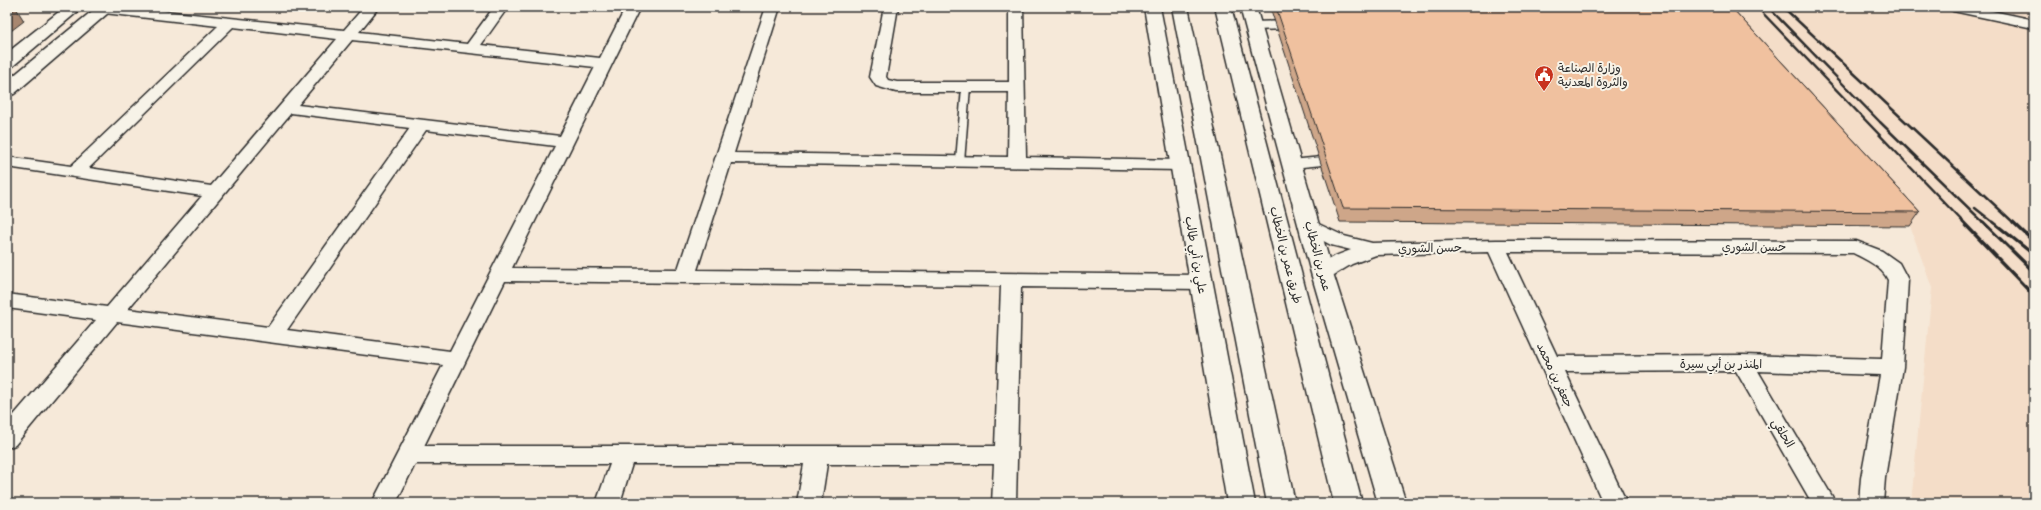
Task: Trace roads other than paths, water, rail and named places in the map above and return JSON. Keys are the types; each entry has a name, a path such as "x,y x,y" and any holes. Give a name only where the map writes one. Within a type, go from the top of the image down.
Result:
{"street":[{"path":"7,62 74,7"},
{"path":"7,439 111,314 372,7"},
{"path":"471,49 501,7"},
{"path":"384,503 633,7"},
{"path":"685,276 773,7"},
{"path":"891,7 879,80 886,85 896,87 1016,87"},
{"path":"1016,7 1017,163"},
{"name":"علي بن أبي طالب","path":"1152,7 1241,503"},
{"path":"1180,7 1281,503"},
{"name":"طريق عمر بن الخطاب","path":"1223,7 1348,503"},
{"path":"7,90 105,8 347,36 605,63"},
{"name":"عمر بن الخطاب","path":"1250,16 1322,273 1392,503"},
{"path":"75,172 228,22"},
{"path":"286,108 565,142"},
{"path":"273,335 421,125"},
{"path":"724,158 1180,166"},
{"path":"7,162 215,192"},
{"name":"حسن الشوري","path":"1310,226 1338,241 1372,249 1496,246 1856,247 1875,256 1892,268 1898,280 1892,367 1873,478 1871,503"},
{"name":"جعفر بن محمد","path":"1496,246 1615,503"},
{"name":"حسن الشوري","path":"1322,273 1345,258 1372,249"},
{"path":"498,274 1201,282"},
{"path":"1004,503 1011,280"},
{"path":"7,301 456,359"},
{"name":"المنذر بن أبي سيرة","path":"1550,364 1742,363 1892,367"},
{"name":"الحلقي","path":"1742,363 1824,503"},
{"path":"408,455 1005,455"},
{"path":"608,503 624,455"},
{"path":"809,503 817,455"}],"lane":[{"path":"1954,7 2034,24"},
{"path":"1250,16 1295,25"},
{"path":"960,162 966,87"},
{"path":"1292,164 1319,160 1341,160"}],"railway":[{"path":"1757,7 1964,223"},
{"path":"1768,7 1880,122 1984,223"},
{"path":"1783,7 2014,223"},
{"path":"1975,208 1994,223"},
{"path":"1963,222 2034,296"},
{"path":"1983,222 2034,272"},
{"path":"1993,222 2034,255"},
{"path":"2013,222 2034,242"}],"place":[{"name":"وزارة الصناعة والثروة المعدنية","path":"1544,92"}]}
